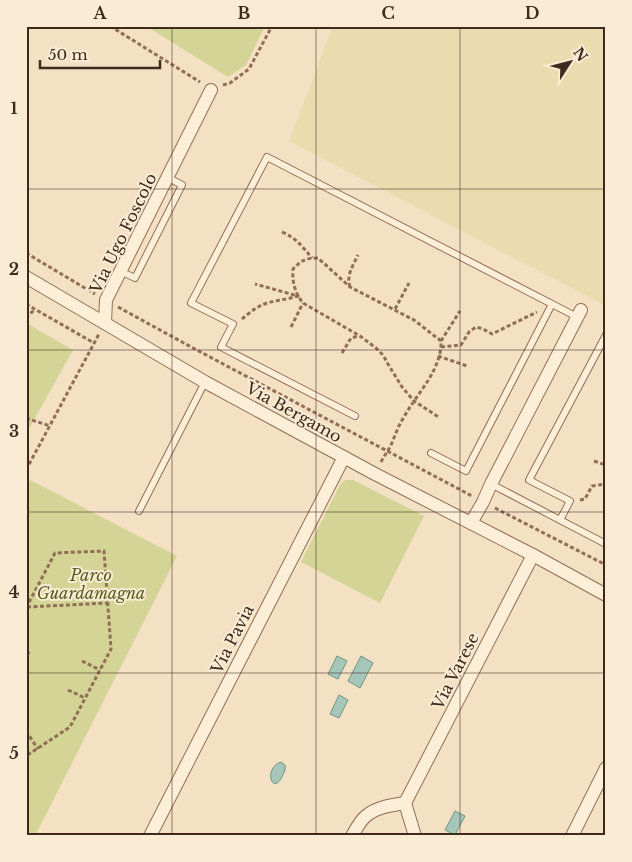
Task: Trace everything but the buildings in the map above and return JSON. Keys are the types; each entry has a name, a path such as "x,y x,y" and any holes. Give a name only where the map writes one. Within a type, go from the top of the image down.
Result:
{"street":[{"name":"Via Ugo Foscolo","path":"105,323 106,300 211,90"},
{"name":"Via Bergamo","path":"26,277 205,382 375,474 533,555 606,595"},
{"path":"471,524 579,314"},
{"name":"Via Pavia","path":"150,836 344,457"},
{"name":"Via Varese","path":"405,803 533,555"},
{"path":"572,836 606,768"},
{"path":"352,836 366,816 388,805 405,803 415,836"}],"lane":[{"path":"355,416 221,347 233,324 191,303 267,157 552,304 579,314"},
{"path":"431,453 466,471 552,304"},
{"path":"560,520 570,501 530,480 606,335"},
{"path":"139,511 205,382"},
{"path":"491,484 606,544"}],"path":[{"path":"110,26 211,90 230,83 249,69 272,26"},
{"path":"282,232 292,236 299,242 312,258"},
{"path":"26,253 193,348 606,565"},
{"path":"350,288 349,273 358,255"},
{"path":"375,474 399,424 414,401 431,376 441,347 440,341 414,320 350,288 318,258 301,261 293,270 292,278 298,296 303,303 360,336 383,355 398,381 414,401 440,418"},
{"path":"395,310 409,283"},
{"path":"255,284 298,296"},
{"path":"233,324 262,305 298,296"},
{"path":"291,327 303,303"},
{"path":"26,304 94,343"},
{"path":"441,347 461,345 469,332 476,327 492,334 552,304"},
{"path":"26,318 35,309"},
{"path":"440,341 460,311"},
{"path":"26,470 105,323"},
{"path":"342,353 351,338 360,336"},
{"path":"438,356 467,366"},
{"path":"26,418 50,426"},
{"path":"594,461 606,465"},
{"path":"570,501 585,499 592,486 606,484"},
{"path":"26,756 70,727 111,649 104,551 55,553 27,607"},
{"path":"27,607 108,603"},
{"path":"26,652 31,654"},
{"path":"82,661 100,670"},
{"path":"68,690 85,698"},
{"path":"26,732 38,749"}],"shaded area":[{"path":"333,26 606,26 606,306 289,141"},
{"path":"337,656 347,661 338,679 328,674"},
{"path":"361,656 373,663 360,688 348,681"},
{"path":"339,695 348,700 339,718 330,714"},
{"path":"281,762 285,765 285,770 282,777 275,784 271,779 272,770 275,765"},
{"path":"455,811 465,816 455,835 445,830"}],"green space":[{"path":"146,26 265,26 246,65 228,77"},
{"path":"26,323 73,350 26,434"},
{"name":"Parco Guardamagna","path":"30,480 177,556 35,836 26,836 26,486"},
{"path":"346,480 353,480 424,516 380,603 301,562 341,483"}]}
